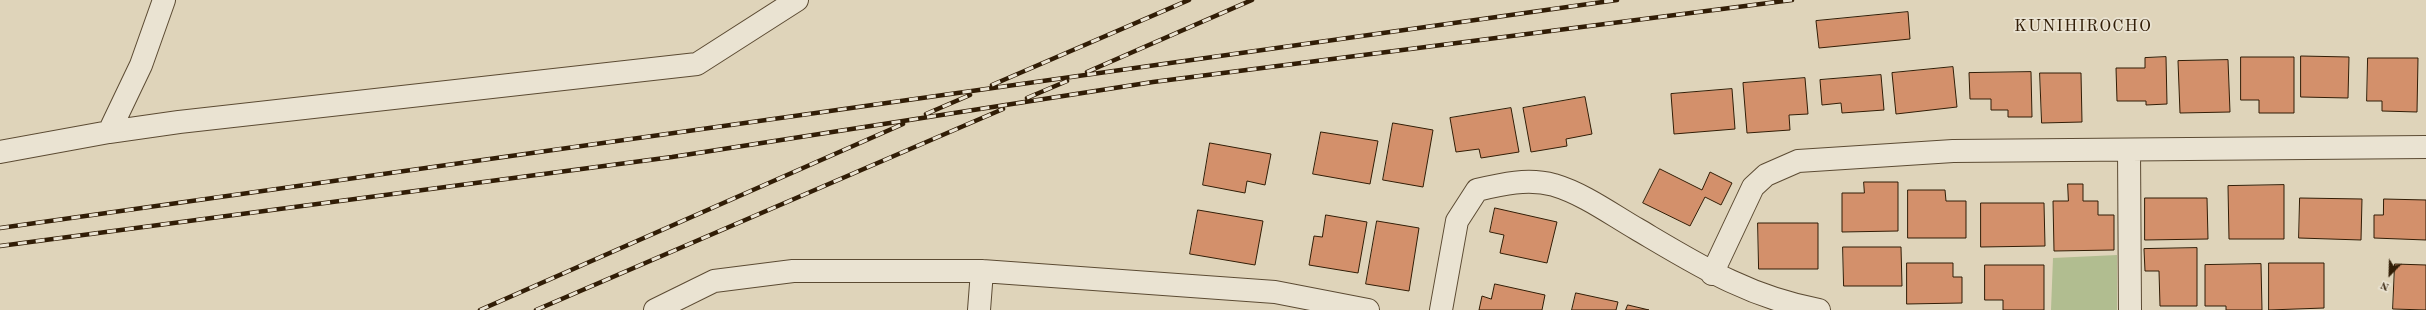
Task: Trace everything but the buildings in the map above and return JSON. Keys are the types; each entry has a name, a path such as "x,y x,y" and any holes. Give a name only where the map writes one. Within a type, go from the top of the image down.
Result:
{"street":[{"path":"109,132 141,65 164,0"},
{"path":"0,152 109,132 697,64 797,0"},
{"path":"1712,274 1753,187 1766,175 1798,161 1953,151 2426,147"},
{"path":"2129,150 2130,310"},
{"path":"1441,310 1458,221 1477,190 1514,182 1554,185 1593,203 1712,274 1762,296 1819,310"},
{"path":"978,310 982,271"},
{"path":"655,310 714,281 785,272 982,271 1275,292 1368,310"}],"green space":[{"path":"2117,255 2117,310 2051,310 2053,258"}],"railway":[{"path":"992,85 1189,0"},
{"path":"1087,72 1252,0"},
{"path":"0,228 1617,0"},
{"path":"0,246 672,157 1153,82 1792,0"},
{"path":"1027,98 1067,81"},
{"path":"926,114 970,95"},
{"path":"536,310 1003,109"},
{"path":"480,310 903,124"}],"district":[{"name":"KUNIHIROCHO","path":"2083,27"}]}
